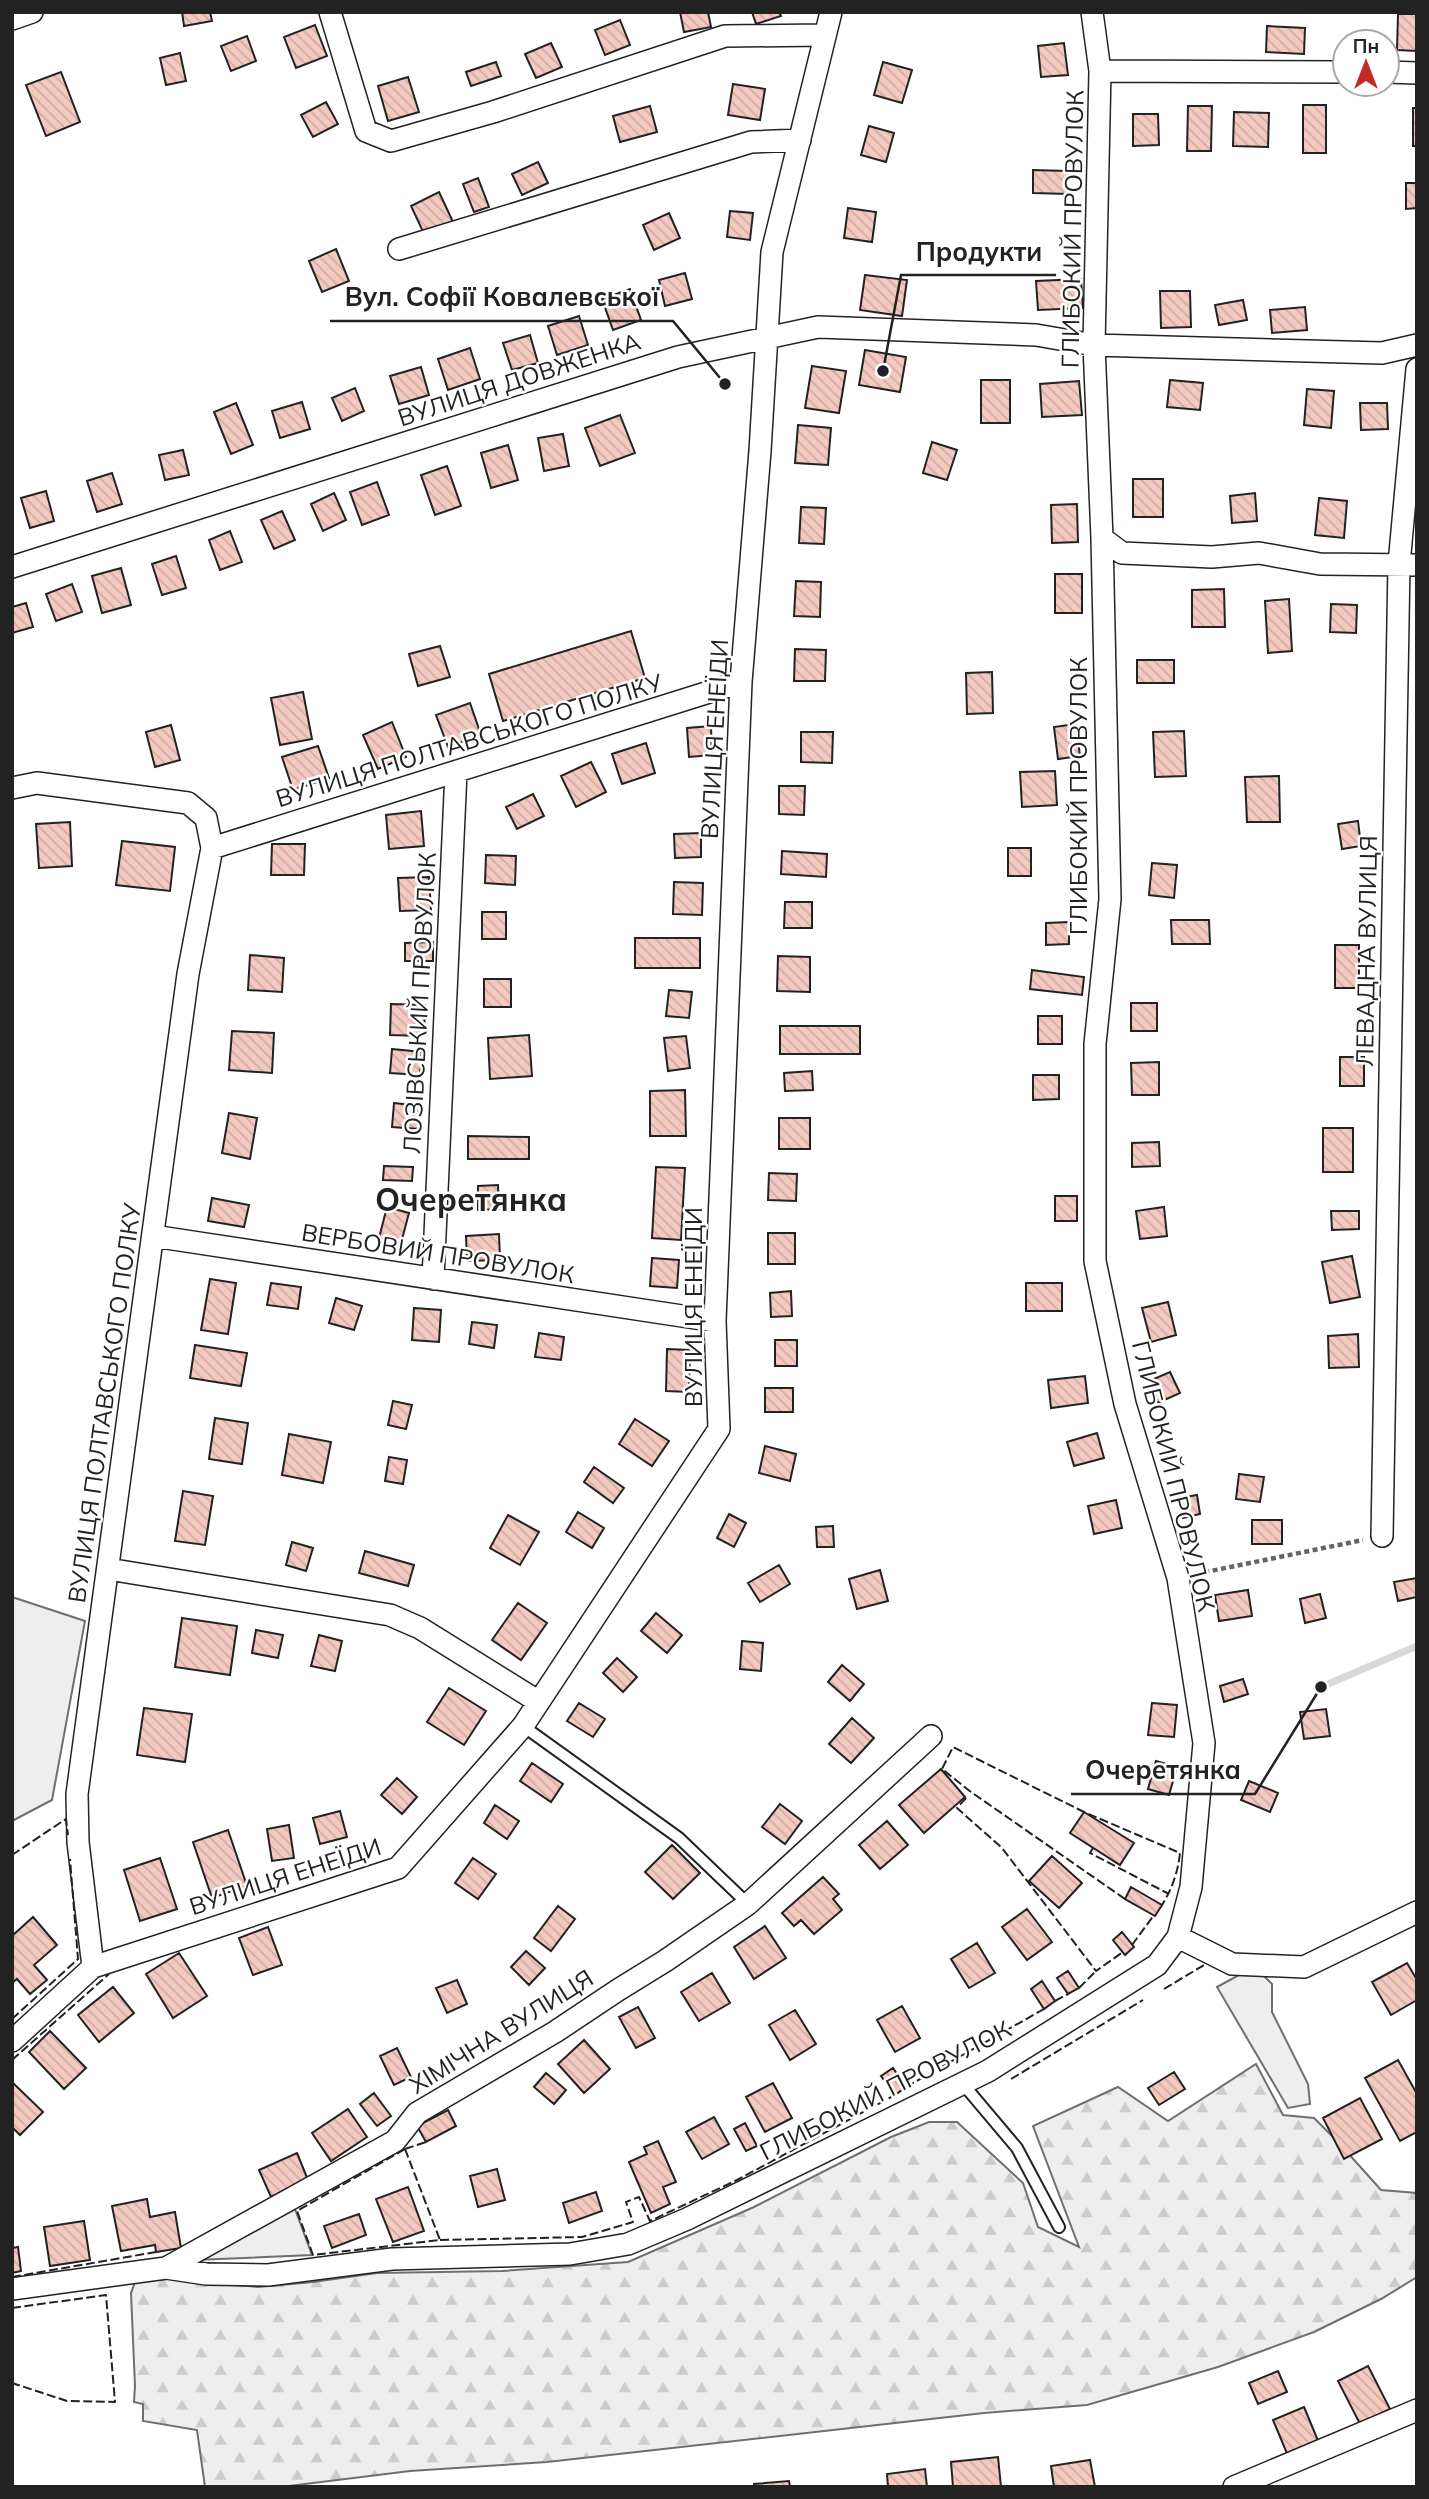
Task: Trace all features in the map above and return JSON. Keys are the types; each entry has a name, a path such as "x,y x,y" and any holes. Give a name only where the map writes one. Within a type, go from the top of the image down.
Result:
{"street":[{"path":"12,19 32,12"},
{"path":"330,12 366,131 391,141 493,112 725,36 825,35"},
{"path":"767,338 772,252 831,12"},
{"name":"ГЛИБОКИЙ ПРОВУЛОК","path":"166,2268 206,2274 268,2275 392,2259 570,2254 628,2244 687,2219 999,2064 1157,1965 1178,1937 1191,1887 1204,1743 1178,1578 1125,1404 1095,1261 1095,1044 1110,899 1102,538 1094,345 1101,71 1092,12"},
{"path":"1101,71 1331,72"},
{"path":"399,249 751,142 800,140"},
{"name":"ВУЛИЦЯ ДОВЖЕНКА","path":"12,567 678,357 818,327 1036,335 1094,345 1382,353 1417,345"},
{"name":"ВУЛИЦЯ ЕНЕЇДИ","path":"12,2041 93,1967 398,1868 523,1726 719,1429 715,1321 741,682 767,338"},
{"name":"ЛЕВАДНА ВУЛИЦЯ","path":"1382,1536 1408,564 1417,369"},
{"path":"1102,538 1122,553 1212,557 1259,554 1320,564 1408,564"},
{"name":"ВУЛИЦЯ ПОЛТАВСЬКОГО ПОЛКУ","path":"212,848 741,682"},
{"name":"ЛОЗІВСЬКИЙ ПРОВУЛОК","path":"433,1279 456,772"},
{"name":"ВУЛИЦЯ ПОЛТАВСЬКОГО ПОЛКУ","path":"12,788 37,783 188,803 206,818 212,848 188,974 77,1794 78,1842 93,1967"},
{"name":"ВЕРБОВИЙ ПРОВУЛОК","path":"153,1236 715,1321"},
{"path":"108,1569 390,1615 420,1628 539,1702"},
{"name":"ХІМІЧНА ВУЛИЦЯ","path":"12,2289 166,2268 395,2141 417,2113 555,2032 748,1903 931,1736"},
{"path":"1178,1937 1232,1964 1304,1967 1417,1912"},
{"path":"1234,2487 1417,2410"}],"lane":[{"path":"523,1726 679,1838 748,1903"},
{"path":"963,2084 1017,2148 1059,2227"}],"path":[{"path":"1178,1578 1382,1536"}],"green space":[{"path":"12,1597 85,1621 52,1800 12,1821"},
{"path":"1261,1973 1272,1984 1272,2012 1308,2084 1310,2104 1288,2108 1217,1987 1239,1975"},
{"path":"1256,2064 1283,2115 1314,2118 1381,2190 1417,2193 1417,2277 1381,2299 1314,2332 1218,2367 1087,2405 984,2413 547,2462 410,2471 289,2486 205,2487 197,2430 143,2421 143,2404 134,2402 131,2293 135,2282 175,2276 258,2287 377,2273 502,2271 628,2262 754,2207 891,2137 929,2122 957,2122 1023,2183 1038,2227 1079,2247 1033,2126 1118,2087 1168,2121"},
{"path":"295,2209 312,2255 195,2260"}],"building":[{"path":"182,12 210,12 212,21 184,26"},
{"path":"680,12 708,12 711,27 684,32"},
{"path":"752,12 779,12 781,16 756,24"},
{"path":"1398,14 1417,14 1417,51 1401,50 1401,28 1398,28"},
{"path":"620,20 630,45 605,55 595,30"},
{"path":"315,25 327,56 296,68 284,37"},
{"path":"1267,26 1305,28 1304,54 1266,52"},
{"path":"247,36 256,61 231,71 221,46"},
{"path":"551,43 562,67 536,78 525,54"},
{"path":"1064,43 1068,75 1041,77 1038,46"},
{"path":"180,53 186,81 166,85 160,58"},
{"path":"496,62 501,76 471,86 466,72"},
{"path":"883,62 912,70 902,103 874,95"},
{"path":"61,72 80,122 46,136 26,85"},
{"path":"408,77 419,112 388,121 378,86"},
{"path":"733,84 765,89 760,120 728,115"},
{"path":"326,102 338,124 313,137 301,115"},
{"path":"1303,105 1326,105 1326,153 1303,153"},
{"path":"650,106 657,132 620,142 613,116"},
{"path":"1188,106 1212,106 1211,151 1187,151"},
{"path":"1413,108 1417,108 1417,146 1413,146"},
{"path":"1234,112 1269,113 1268,147 1233,146"},
{"path":"1133,114 1158,114 1159,145 1133,146"},
{"path":"869,126 894,133 886,162 861,155"},
{"path":"538,162 548,183 522,195 512,174"},
{"path":"1033,170 1068,171 1068,194 1033,193"},
{"path":"478,178 489,207 474,212 463,184"},
{"path":"1406,183 1417,183 1417,208 1406,209"},
{"path":"439,192 454,224 426,238 411,206"},
{"path":"848,208 876,212 872,242 844,238"},
{"path":"730,211 753,213 750,240 727,237"},
{"path":"669,213 680,238 654,250 643,225"},
{"path":"336,249 349,281 322,292 309,261"},
{"path":"685,273 692,299 665,306 659,280"},
{"path":"865,275 907,280 902,316 860,310"},
{"path":"1081,279 1083,308 1038,310 1036,281"},
{"path":"630,289 641,320 613,330 602,299"},
{"path":"1160,291 1190,291 1191,327 1161,328"},
{"path":"1243,300 1247,320 1219,325 1215,305"},
{"path":"1305,307 1307,330 1272,333 1270,310"},
{"path":"579,316 588,345 557,355 548,326"},
{"path":"530,335 538,363 512,370 503,343"},
{"path":"470,348 480,379 448,390 438,359"},
{"path":"865,350 906,357 900,392 859,385"},
{"path":"812,366 846,371 839,413 805,408"},
{"path":"421,367 429,395 399,404 390,376"},
{"path":"981,380 1010,380 1010,423 981,423"},
{"path":"1170,380 1203,383 1200,410 1167,407"},
{"path":"1079,381 1082,415 1042,417 1040,384"},
{"path":"355,388 364,411 342,421 332,398"},
{"path":"1307,389 1334,391 1331,428 1304,425"},
{"path":"302,402 310,429 280,438 272,411"},
{"path":"236,403 253,445 231,454 214,412"},
{"path":"1360,403 1387,403 1388,429 1361,430"},
{"path":"620,415 635,453 600,466 585,428"},
{"path":"798,425 831,428 828,465 795,463"},
{"path":"563,434 569,466 544,471 538,438"},
{"path":"932,442 957,450 947,480 923,473"},
{"path":"508,445 518,480 491,488 481,453"},
{"path":"183,450 189,475 165,480 159,455"},
{"path":"447,466 461,506 435,515 421,475"},
{"path":"112,473 122,504 97,512 87,481"},
{"path":"1133,479 1163,479 1163,517 1133,517"},
{"path":"377,482 389,515 362,525 350,492"},
{"path":"46,491 54,521 30,528 21,498"},
{"path":"334,493 346,520 323,531 311,504"},
{"path":"1255,493 1257,521 1232,523 1230,496"},
{"path":"1319,498 1347,501 1344,538 1315,535"},
{"path":"1077,504 1078,542 1052,543 1051,505"},
{"path":"801,507 826,508 824,544 799,543"},
{"path":"282,511 295,540 274,549 261,520"},
{"path":"230,531 242,562 220,570 209,540"},
{"path":"176,556 186,588 162,595 152,564"},
{"path":"121,568 131,605 102,613 92,576"},
{"path":"1055,574 1082,574 1082,613 1055,613"},
{"path":"796,581 821,582 820,617 794,616"},
{"path":"72,584 82,612 56,621 46,594"},
{"path":"1224,589 1225,627 1192,627 1192,590"},
{"path":"1289,599 1292,651 1268,653 1265,601"},
{"path":"26,603 33,627 12,633 12,607"},
{"path":"1331,604 1357,605 1356,633 1330,632"},
{"path":"631,631 645,678 503,721 489,674"},
{"path":"440,646 450,677 418,686 409,654"},
{"path":"795,649 826,650 825,681 794,681"},
{"path":"1137,660 1174,660 1174,683 1137,683"},
{"path":"992,672 993,713 967,714 966,673"},
{"path":"303,692 312,739 280,745 271,698"},
{"path":"470,703 481,735 448,747 436,715"},
{"path":"392,722 406,757 378,769 363,735"},
{"path":"1076,724 1080,756 1058,759 1054,727"},
{"path":"171,725 180,760 155,767 146,732"},
{"path":"711,726 712,755 689,757 687,728"},
{"path":"1184,731 1186,776 1155,777 1153,732"},
{"path":"801,732 833,732 832,763 801,762"},
{"path":"646,743 655,773 622,784 612,754"},
{"path":"318,746 329,778 293,790 282,757"},
{"path":"591,762 606,792 576,807 561,776"},
{"path":"1055,771 1057,805 1022,807 1020,772"},
{"path":"1279,776 1280,822 1247,822 1245,777"},
{"path":"779,786 805,786 804,815 779,814"},
{"path":"533,794 544,816 517,829 506,807"},
{"path":"421,811 424,846 389,849 386,815"},
{"path":"1358,821 1361,846 1342,849 1338,824"},
{"path":"70,822 72,866 39,868 36,824"},
{"path":"701,833 701,857 675,858 674,834"},
{"path":"122,841 175,847 170,891 116,885"},
{"path":"272,844 305,844 304,875 271,875"},
{"path":"1008,848 1031,848 1031,876 1008,876"},
{"path":"782,851 827,854 826,877 781,874"},
{"path":"486,855 516,856 515,885 485,883"},
{"path":"1152,863 1177,865 1174,898 1149,895"},
{"path":"429,877 431,910 400,911 398,878"},
{"path":"674,882 703,883 702,915 673,914"},
{"path":"785,902 812,902 812,928 784,928"},
{"path":"482,912 506,912 506,939 482,939"},
{"path":"1171,920 1209,920 1210,944 1172,944"},
{"path":"1069,922 1069,944 1046,945 1046,923"},
{"path":"635,938 700,938 700,968 635,968"},
{"path":"433,942 433,961 405,961 405,943"},
{"path":"1335,945 1359,945 1359,988 1335,988"},
{"path":"250,955 284,958 282,992 248,990"},
{"path":"778,956 810,957 810,992 777,991"},
{"path":"1032,970 1084,977 1082,995 1030,989"},
{"path":"484,979 511,979 511,1007 484,1007"},
{"path":"669,990 692,992 689,1018 666,1016"},
{"path":"1131,1003 1157,1003 1157,1031 1131,1031"},
{"path":"391,1004 425,1005 424,1036 390,1035"},
{"path":"1038,1016 1062,1016 1062,1044 1038,1044"},
{"path":"780,1026 860,1026 860,1054 780,1054"},
{"path":"232,1031 274,1033 272,1073 229,1070"},
{"path":"529,1035 532,1076 490,1079 488,1038"},
{"path":"686,1036 690,1068 668,1071 664,1038"},
{"path":"392,1049 422,1052 420,1075 390,1073"},
{"path":"1340,1057 1364,1057 1364,1086 1340,1086"},
{"path":"1159,1062 1159,1095 1132,1095 1131,1063"},
{"path":"812,1071 813,1090 785,1091 784,1073"},
{"path":"1033,1075 1059,1075 1059,1099 1033,1100"},
{"path":"685,1090 686,1136 650,1136 650,1091"},
{"path":"394,1103 421,1106 419,1129 392,1127"},
{"path":"229,1113 257,1118 250,1159 222,1153"},
{"path":"779,1118 810,1118 810,1149 779,1149"},
{"path":"1323,1128 1353,1128 1353,1172 1323,1172"},
{"path":"468,1136 529,1137 529,1159 468,1159"},
{"path":"1159,1142 1160,1166 1132,1167 1132,1143"},
{"path":"384,1166 413,1167 412,1181 383,1180"},
{"path":"656,1167 685,1168 681,1240 652,1238"},
{"path":"769,1173 797,1174 796,1201 768,1200"},
{"path":"498,1185 499,1209 478,1210 478,1186"},
{"path":"1055,1196 1077,1196 1077,1221 1055,1221"},
{"path":"212,1198 249,1205 244,1227 208,1221"},
{"path":"387,1207 409,1213 401,1243 379,1238"},
{"path":"1164,1207 1167,1236 1140,1239 1136,1211"},
{"path":"1331,1211 1359,1211 1359,1229 1332,1230"},
{"path":"768,1233 795,1233 795,1264 768,1264"},
{"path":"499,1234 500,1260 467,1261 466,1236"},
{"path":"1352,1256 1360,1297 1330,1303 1322,1262"},
{"path":"652,1258 679,1260 677,1288 650,1286"},
{"path":"210,1279 236,1283 228,1334 201,1330"},
{"path":"271,1283 301,1287 298,1309 267,1305"},
{"path":"1026,1283 1062,1283 1062,1311 1026,1311"},
{"path":"791,1291 792,1316 771,1317 770,1293"},
{"path":"336,1298 362,1306 354,1330 329,1323"},
{"path":"1168,1302 1176,1335 1151,1342 1142,1308"},
{"path":"414,1308 441,1310 439,1342 412,1340"},
{"path":"472,1322 497,1325 494,1348 469,1344"},
{"path":"539,1333 564,1337 561,1360 535,1357"},
{"path":"1358,1334 1359,1367 1329,1368 1328,1336"},
{"path":"775,1340 797,1340 797,1366 775,1366"},
{"path":"195,1345 247,1353 241,1386 190,1378"},
{"path":"667,1349 690,1350 689,1392 666,1391"},
{"path":"1170,1372 1180,1393 1158,1403 1149,1381"},
{"path":"1085,1376 1088,1403 1051,1408 1048,1380"},
{"path":"765,1388 793,1388 793,1412 765,1412"},
{"path":"393,1401 412,1405 406,1429 388,1425"},
{"path":"215,1418 248,1423 242,1464 209,1459"},
{"path":"635,1419 669,1441 652,1466 619,1444"},
{"path":"1097,1433 1104,1458 1074,1466 1067,1442"},
{"path":"289,1434 331,1442 323,1483 282,1475"},
{"path":"765,1446 796,1454 790,1481 759,1473"},
{"path":"389,1457 407,1460 403,1484 385,1481"},
{"path":"594,1467 624,1488 613,1503 584,1482"},
{"path":"1239,1474 1264,1477 1260,1502 1236,1499"},
{"path":"183,1491 213,1496 205,1545 175,1541"},
{"path":"1197,1495 1200,1514 1183,1518 1179,1498"},
{"path":"1116,1500 1122,1528 1094,1534 1088,1506"},
{"path":"578,1512 604,1528 592,1548 566,1532"},
{"path":"729,1514 746,1523 734,1547 717,1538"},
{"path":"508,1515 539,1532 520,1565 490,1548"},
{"path":"1252,1520 1282,1520 1282,1544 1252,1544"},
{"path":"833,1526 834,1547 817,1547 816,1527"},
{"path":"292,1542 313,1548 306,1571 286,1565"},
{"path":"365,1551 414,1565 408,1586 359,1573"},
{"path":"779,1565 790,1584 760,1602 748,1583"},
{"path":"880,1570 888,1601 857,1609 849,1579"},
{"path":"1417,1578 1417,1597 1398,1601 1394,1582"},
{"path":"1248,1590 1252,1616 1219,1621 1215,1595"},
{"path":"1320,1594 1326,1618 1305,1623 1300,1599"},
{"path":"518,1603 547,1623 521,1660 492,1640"},
{"path":"656,1613 682,1635 667,1653 641,1631"},
{"path":"182,1618 237,1626 230,1675 175,1667"},
{"path":"256,1630 283,1635 278,1658 252,1653"},
{"path":"319,1635 342,1641 335,1671 311,1666"},
{"path":"742,1641 763,1643 761,1671 740,1669"},
{"path":"617,1658 637,1677 623,1692 603,1673"},
{"path":"842,1665 864,1684 850,1701 828,1682"},
{"path":"1243,1679 1248,1694 1224,1702 1220,1686"},
{"path":"449,1688 486,1711 464,1745 427,1722"},
{"path":"579,1703 605,1719 593,1737 567,1721"},
{"path":"1152,1703 1177,1705 1174,1737 1148,1735"},
{"path":"144,1708 192,1714 185,1762 137,1755"},
{"path":"1326,1709 1330,1736 1304,1739 1300,1712"},
{"path":"852,1718 874,1738 851,1763 829,1744"},
{"path":"1156,1761 1177,1767 1169,1795 1148,1789"},
{"path":"532,1763 563,1784 551,1802 520,1781"},
{"path":"941,1769 965,1797 924,1833 899,1805"},
{"path":"397,1778 417,1797 402,1814 381,1795"},
{"path":"1249,1781 1278,1793 1270,1812 1241,1800"},
{"path":"780,1804 802,1821 785,1844 762,1827"},
{"path":"495,1805 519,1821 507,1839 484,1823"},
{"path":"340,1811 347,1837 320,1844 313,1818"},
{"path":"1084,1812 1134,1843 1120,1865 1070,1833"},
{"path":"887,1821 908,1845 880,1869 859,1845"},
{"path":"289,1825 294,1858 272,1861 267,1829"},
{"path":"228,1830 247,1886 212,1898 193,1842"},
{"path":"672,1845 700,1873 673,1899 645,1872"},
{"path":"1052,1856 1082,1883 1059,1908 1029,1881"},
{"path":"160,1858 177,1909 140,1921 124,1870"},
{"path":"473,1858 496,1874 478,1899 455,1883"},
{"path":"823,1877 839,1894 833,1899 842,1910 814,1934 801,1920 794,1926 782,1913"},
{"path":"1131,1887 1162,1905 1155,1916 1125,1899"},
{"path":"558,1906 575,1919 551,1951 534,1938"},
{"path":"1027,1909 1052,1942 1027,1960 1002,1927"},
{"path":"33,1917 57,1945 34,1965 47,1980 30,1994 17,1979 12,1983 12,1936"},
{"path":"765,1926 786,1958 754,1979 734,1947"},
{"path":"268,1927 282,1965 253,1975 239,1938"},
{"path":"1122,1932 1134,1947 1125,1955 1113,1940"},
{"path":"977,1943 995,1973 969,1988 951,1959"},
{"path":"526,1951 545,1968 529,1985 511,1967"},
{"path":"179,1953 207,1996 173,2018 146,1974"},
{"path":"1407,1963 1417,1980 1417,2000 1391,2015 1372,1982"},
{"path":"1068,1971 1079,1988 1068,1994 1057,1978"},
{"path":"712,1973 730,2003 699,2021 681,1992"},
{"path":"457,1980 467,2004 447,2013 436,1988"},
{"path":"1042,1981 1055,2001 1044,2009 1031,1989"},
{"path":"113,1987 134,2013 99,2042 78,2015"},
{"path":"902,2006 920,2038 895,2052 877,2020"},
{"path":"638,2007 655,2038 636,2048 619,2017"},
{"path":"795,2010 816,2044 790,2060 769,2025"},
{"path":"50,2031 86,2068 64,2089 29,2052"},
{"path":"584,2040 610,2069 584,2093 558,2064"},
{"path":"397,2048 411,2077 394,2085 380,2056"},
{"path":"1398,2060 1417,2094 1417,2132 1400,2141 1365,2078"},
{"path":"893,2068 906,2087 895,2095 881,2076"},
{"path":"1174,2072 1185,2089 1159,2105 1148,2088"},
{"path":"546,2073 566,2090 554,2104 534,2087"},
{"path":"12,2082 43,2112 20,2135 12,2127"},
{"path":"773,2083 792,2118 765,2132 746,2097"},
{"path":"374,2093 391,2116 377,2126 360,2104"},
{"path":"1360,2098 1382,2139 1344,2159 1323,2118"},
{"path":"348,2109 367,2137 331,2161 312,2133"},
{"path":"448,2110 456,2126 426,2142 417,2126"},
{"path":"714,2117 729,2144 702,2159 686,2132"},
{"path":"745,2123 757,2146 746,2151 734,2129"},
{"path":"658,2141 676,2182 663,2187 670,2204 651,2213 629,2162 647,2154 644,2147"},
{"path":"297,2153 308,2180 271,2197 259,2170"},
{"path":"497,2169 505,2200 478,2207 470,2176"},
{"path":"408,2187 424,2231 393,2242 376,2199"},
{"path":"596,2192 602,2211 569,2223 563,2203"},
{"path":"147,2199 150,2217 175,2212 181,2248 156,2252 155,2245 121,2251 112,2206"},
{"path":"359,2214 366,2235 332,2248 324,2226"},
{"path":"84,2221 90,2260 50,2266 44,2227"},
{"path":"18,2247 21,2271 12,2273 12,2248"},
{"path":"1368,2366 1390,2409 1360,2424 1338,2381"},
{"path":"1278,2371 1287,2392 1258,2404 1249,2383"},
{"path":"1304,2407 1319,2443 1288,2456 1273,2420"},
{"path":"998,2457 1001,2487 953,2487 951,2462"},
{"path":"1090,2460 1095,2487 1054,2487 1051,2466"},
{"path":"925,2469 927,2487 888,2487 887,2474"},
{"path":"789,2481 790,2487 754,2487 754,2484"}],"waterway":[{"name":"Очеретянка","path":"1321,1687 1417,1646"}],"fence":[{"path":"1125,1899 942,1769 953,1747 1084,1812 1180,1853 1174,1880 1162,1905"},
{"path":"966,1798 957,1808 1002,1848 1096,1971 1123,1952"},
{"path":"12,1855 66,1819 68,1835"},
{"path":"1093,1848 1090,1853 1169,1894"},
{"path":"12,2019 78,1959 70,1859"},
{"path":"1132,1945 1154,1915"},
{"path":"1164,1989 1204,1965"},
{"path":"1079,1988 1096,1971"},
{"path":"12,2060 109,1974"},
{"path":"1055,2001 1068,1994"},
{"path":"1011,2079 1143,2000"},
{"path":"906,2087 1044,2009"},
{"path":"440,2240 582,2237 633,2222 626,2202 639,2197 650,2221 737,2180 895,2095"},
{"path":"405,2149 426,2142"},
{"path":"405,2149 440,2240 313,2255 297,2211 405,2149"},
{"path":"12,2277 156,2252"},
{"path":"12,2308 106,2295 115,2402 67,2401 12,2383"}],"place":[{"name":"Продукти","path":"883,371"},
{"name":"Вул. Софії Ковалевської","path":"725,384"},
{"name":"Очеретянка","path":"1321,1687"}],"district":[{"name":"Очеретянка","path":"471,1199"}]}
